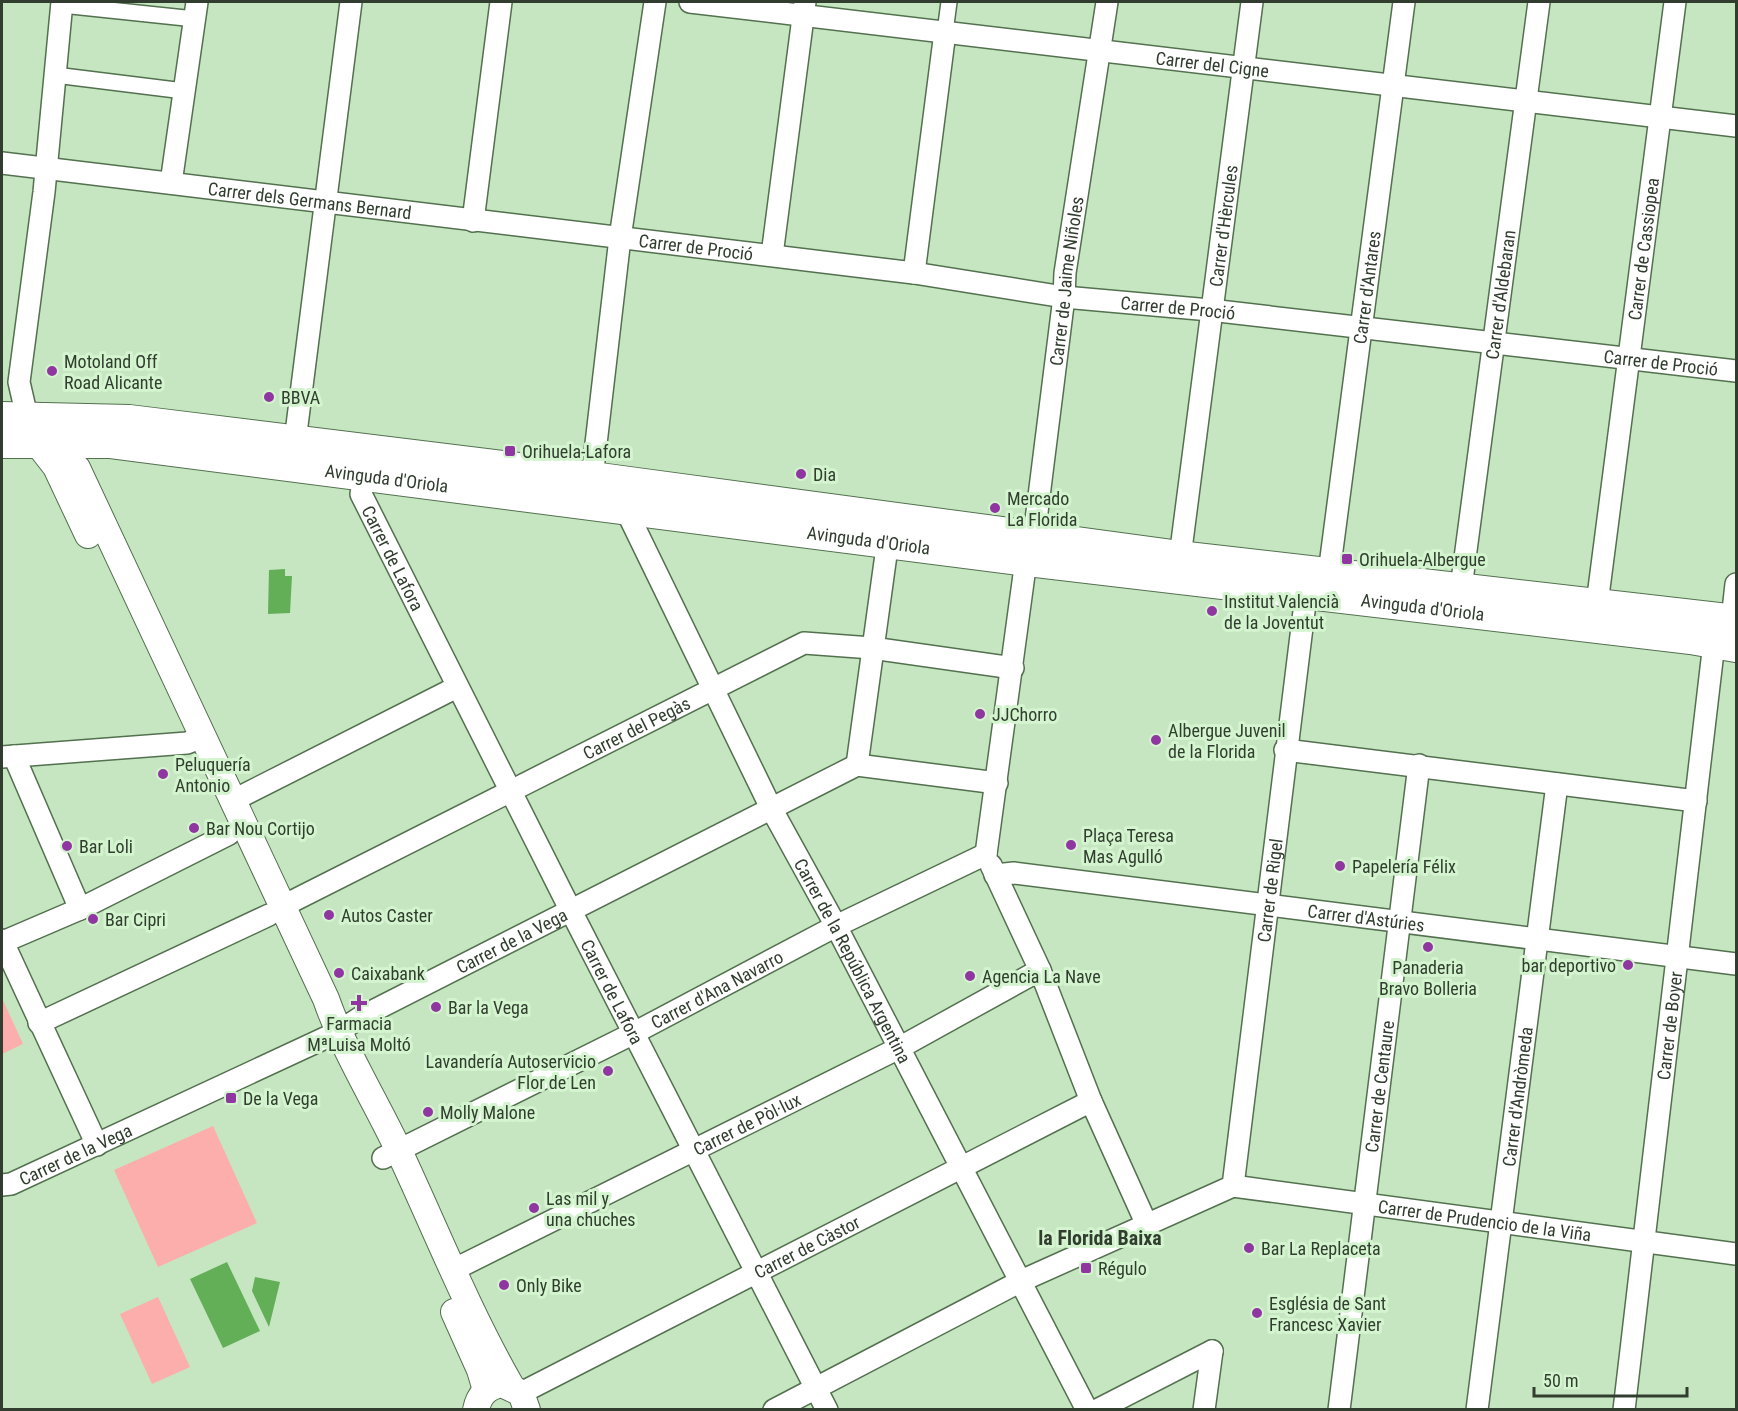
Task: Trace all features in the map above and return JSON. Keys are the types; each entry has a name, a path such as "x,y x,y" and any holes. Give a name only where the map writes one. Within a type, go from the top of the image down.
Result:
{"main road":[{"name":"Avinguda d'Oriola","path":"2,442 28,429 129,421 592,478 1306,595 1691,638 1730,633"},
{"name":"Avinguda d'Oriola","path":"28,429 81,455 109,442 888,540 1180,557 1329,573 1597,604 1730,633"}],"street":[{"path":"295,441 351,2"},
{"path":"473,220 501,2"},
{"path":"592,478 620,238 655,2"},
{"name":"Carrer del Cigne","path":"690,2 805,8 945,32 1737,126"},
{"path":"914,273 949,2"},
{"name":"Carrer de Jaime Niñoles","path":"986,854 1030,548 1064,297 1065,273 1107,2"},
{"name":"Carrer d'Hèrcules","path":"1180,557 1210,310 1252,2"},
{"name":"Carrer d'Antares","path":"1329,573 1404,2"},
{"name":"Carrer d'Aldebaran","path":"1461,588 1539,2"},
{"name":"Carrer de Cassiopea","path":"1597,604 1675,2"},
{"path":"171,183 196,10 62,3 46,168 19,382 28,429 56,467 195,740 232,801 275,911"},
{"path":"772,255 805,8"},
{"path":"55,75 184,91"},
{"name":"Carrer dels Germans Bernard","path":"2,163 620,238"},
{"name":"Carrer de Proció","path":"620,238 914,273 1064,297 1210,310 1737,371"},
{"path":"81,455 195,740 229,834 326,999 333,1034 391,1154 453,1270 504,1398"},
{"name":"Carrer de Lafora","path":"365,474 361,494 457,687 827,1410"},
{"name":"Carrer de la República Argentina","path":"624,508 715,687 771,808 836,926 1087,1410"},
{"path":"888,540 856,765 998,783"},
{"name":"Carrer de Boyer","path":"1624,1410 1696,801 1730,633 1737,584"},
{"name":"Carrer de Rigel","path":"1233,1186 1285,750 1306,595"},
{"name":"Carrer del Pegàs","path":"39,1023 275,911 804,643 872,648 1013,668"},
{"path":"232,801 457,687"},
{"path":"80,909 8,757 195,740"},
{"path":"1285,750 1696,801"},
{"name":"Carrer de la Vega","path":"2,1185 11,1184 97,1145 333,1034 361,1017 570,909 856,765"},
{"name":"Carrer de Centaure","path":"1338,1410 1419,765"},
{"name":"Carrer d'Andròmeda","path":"1477,1410 1503,1224 1536,939 1557,784"},
{"path":"97,1145 2,941 80,909 229,834"},
{"path":"986,854 1040,970 1092,1101 1147,1225"},
{"name":"Carrer d'Ana Navarro","path":"391,1154 634,1033 836,926 986,854"},
{"name":"Carrer d'Astúries","path":"995,875 1014,873 1737,964"},
{"name":"Carrer de Pòl·lux","path":"453,1270 899,1047 1040,970"},
{"name":"Carrer de Càstor","path":"504,1398 1092,1101"},
{"path":"391,1154 480,1370 504,1398"},
{"path":"774,1410 1022,1281 1233,1186"},
{"name":"Carrer de Prudencio de la Viña","path":"1233,1186 1365,1206 1737,1254"},
{"path":"1097,1410 1212,1351 1204,1410"}],"shaded area":[{"path":"285,569 285,576 292,576 290,613 268,614 269,570"},
{"path":"2,998 23,1044 2,1054"},
{"path":"213,1126 257,1223 158,1267 114,1170"},
{"path":"227,1262 260,1331 223,1348 190,1279"},
{"path":"255,1277 280,1282 269,1327 252,1291"},
{"path":"158,1297 190,1367 152,1384 120,1314"}],"place":[{"name":"Motoland Off Road Alicante","path":"52,371"},
{"name":"BBVA","path":"269,397"},
{"name":"Orihuela-Lafora","path":"510,451"},
{"name":"Dia","path":"801,474"},
{"name":"Mercado La Florida","path":"995,508"},
{"name":"Orihuela-Albergue","path":"1347,559"},
{"name":"Institut Valencià de la Joventut","path":"1212,611"},
{"name":"JJChorro","path":"980,714"},
{"name":"Albergue Juvenil de la Florida","path":"1156,740"},
{"name":"Peluquería Antonio","path":"163,774"},
{"name":"Bar Nou Cortijo","path":"194,828"},
{"name":"Plaça Teresa Mas Agulló","path":"1071,845"},
{"name":"Bar Loli","path":"67,846"},
{"name":"Papelería Félix","path":"1340,866"},
{"name":"Autos Caster","path":"329,915"},
{"name":"Bar Cipri","path":"93,919"},
{"name":"Panaderia Bravo Bolleria","path":"1428,947"},
{"name":"bar deportivo","path":"1628,965"},
{"name":"Caixabank","path":"339,973"},
{"name":"Agencia La Nave","path":"970,976"},
{"name":"Farmacia MªLuisa Moltó","path":"359,1003"},
{"name":"Bar la Vega","path":"436,1007"},
{"name":"Lavandería Autoservicio Flor de Len","path":"608,1071"},
{"name":"De la Vega","path":"231,1098"},
{"name":"Molly Malone","path":"428,1112"},
{"name":"Las mil y una chuches","path":"534,1208"},
{"name":"Bar La Replaceta","path":"1249,1248"},
{"name":"Régulo","path":"1086,1268"},
{"name":"Only Bike","path":"504,1285"},
{"name":"Església de Sant Francesc Xavier","path":"1257,1313"}],"district":[{"name":"la Florida Baixa","path":"1100,1238"}]}
